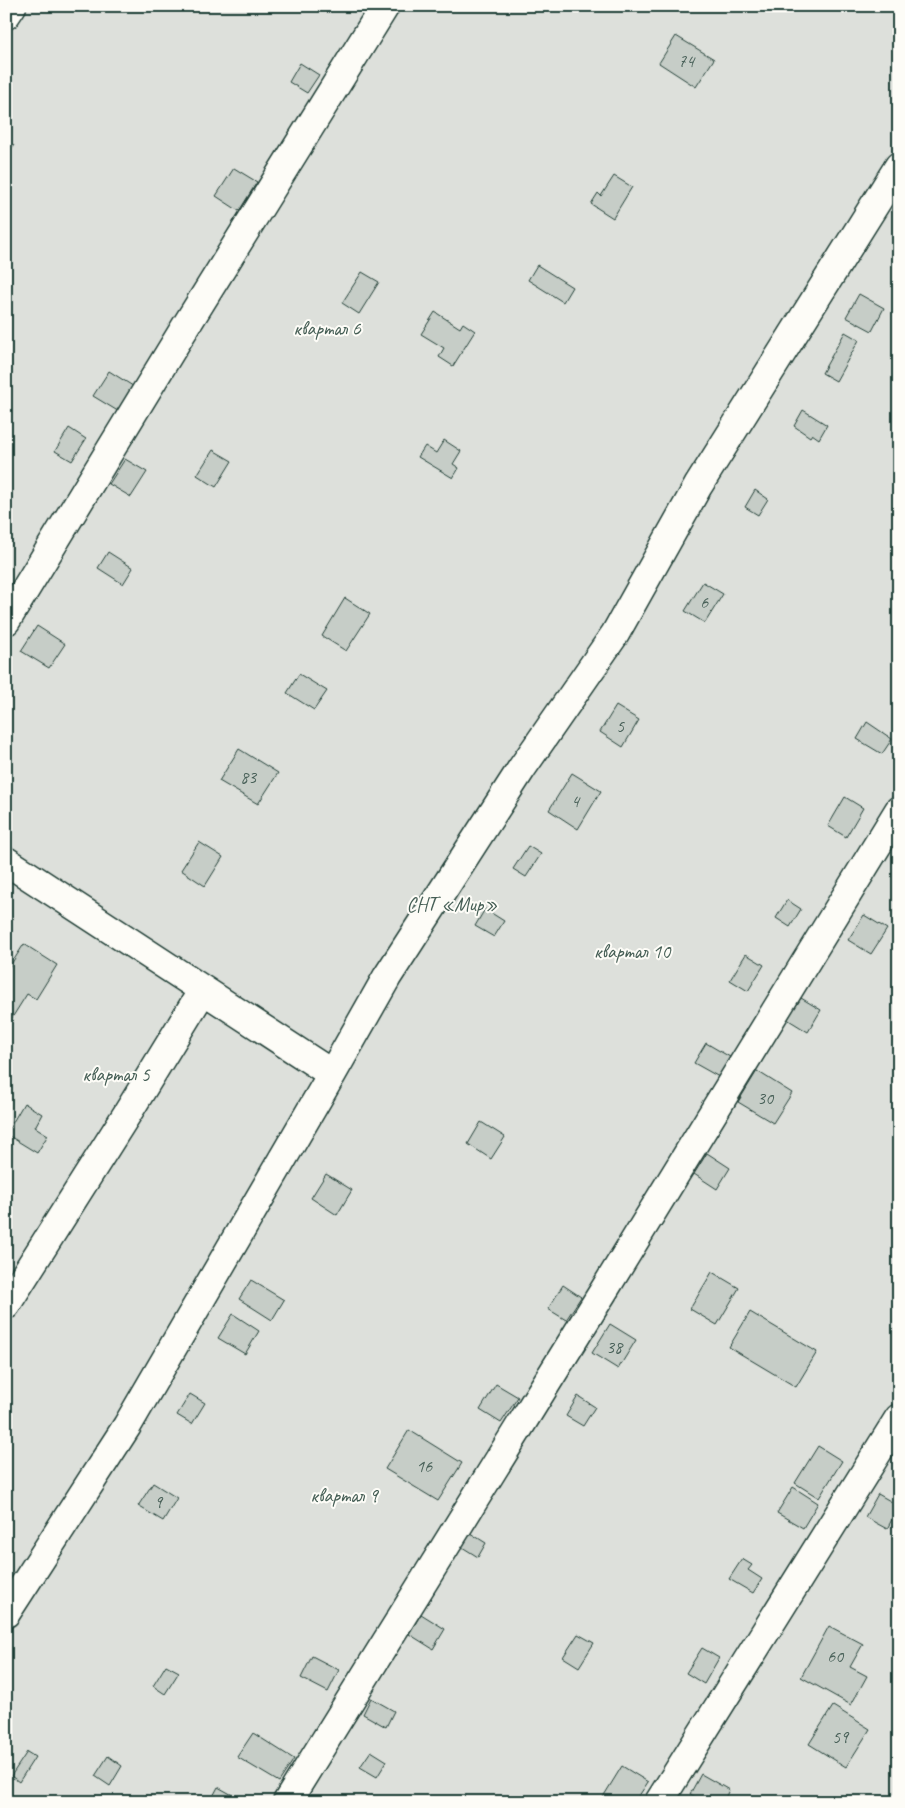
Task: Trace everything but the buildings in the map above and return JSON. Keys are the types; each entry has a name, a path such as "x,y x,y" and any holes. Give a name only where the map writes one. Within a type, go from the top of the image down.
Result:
{"lane":[{"path":"6,15 12,6"},
{"path":"6,621 189,321 385,6"},
{"path":"6,1613 127,1426 387,977 522,768 615,634 698,486 899,166"},
{"path":"287,1802 899,810"},
{"path":"6,861 332,1074"},
{"path":"6,1306 203,990"},
{"path":"659,1802 899,1418"}],"green space":[{"name":"СНТ «Мир»","path":"6,6 899,6 899,1802 6,1802"}],"park label":[{"name":"квартал 6","path":"327,328"},
{"name":"квартал 10","path":"632,951"},
{"name":"квартал 5","path":"116,1074"},
{"name":"квартал 9","path":"344,1495"}]}
